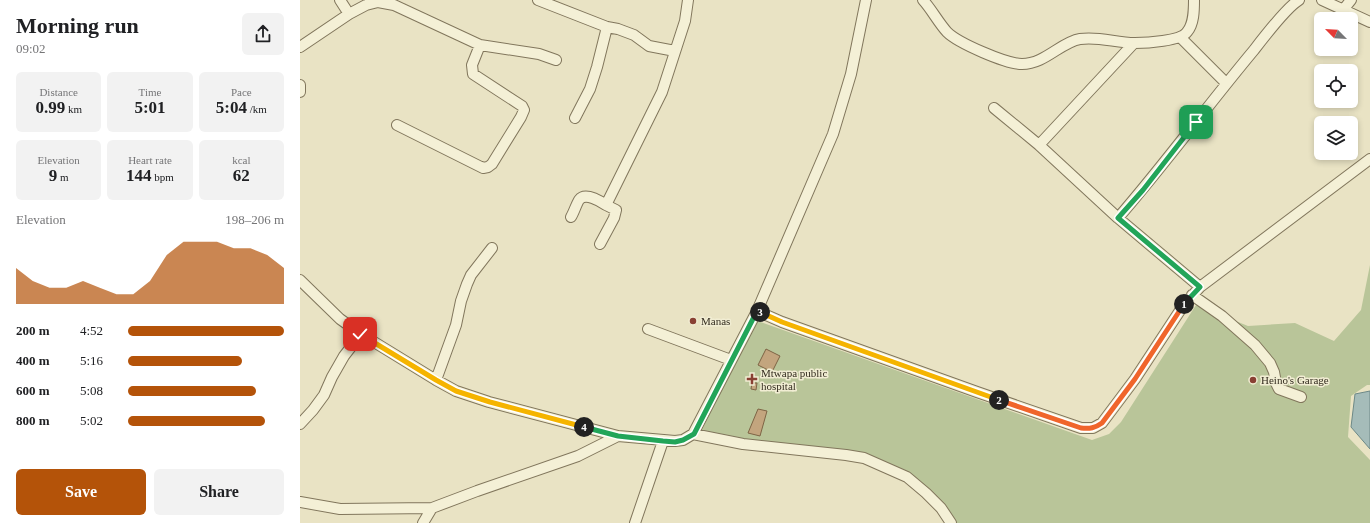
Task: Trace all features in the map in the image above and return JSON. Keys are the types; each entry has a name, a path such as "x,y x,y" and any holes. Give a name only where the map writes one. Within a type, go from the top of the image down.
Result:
{"street":[{"path":"340,0 349,14"},
{"path":"538,0 607,27 618,29 634,35 649,46 675,51"},
{"path":"606,205 662,92 685,21 688,0"},
{"path":"300,280 340,319 360,334 436,380 467,395 618,436 675,442 683,440 694,434 757,311 833,134 851,74 866,0"},
{"path":"923,0 935,17 957,40 995,57 1022,64 1034,62 1047,57 1079,39 1090,38 1134,43 1155,42 1180,37 1186,34 1190,28 1194,0"},
{"path":"1118,218 1143,190 1226,84 1291,6 1299,0"},
{"path":"1322,0 1370,22"},
{"path":"1343,10 1351,0"},
{"path":"300,47 349,14 366,5 378,2 394,5 480,45 539,54 556,60"},
{"path":"575,118 590,89 607,27"},
{"path":"1180,37 1226,84"},
{"path":"1039,145 1134,43"},
{"path":"396,125 484,168 492,164 524,110 522,106 473,74 472,65 480,45"},
{"path":"300,85 300,92"},
{"path":"994,108 1039,145 1118,218 1200,287"},
{"path":"757,311 782,322 977,392 1087,429 1093,428 1102,423 1135,379 1183,306 1200,287 1370,159"},
{"path":"571,217 579,200 582,197 587,196 616,210 614,218 600,244"},
{"path":"436,380 456,325 460,301 467,284 471,276 492,248"},
{"path":"1192,295 1222,316 1255,345 1270,363 1279,389 1300,397"},
{"path":"648,329 731,360"},
{"path":"300,424 324,395 344,356 360,334"},
{"path":"694,434 743,444 864,458 907,477 941,508 951,523"},
{"path":"300,502 340,509 432,508 477,490 578,456 618,436"},
{"path":"635,523 663,441"},
{"path":"423,523 432,508"}],"green space":[{"path":"1370,265 1370,385 1367,385 1351,396 1348,437 1370,460 1370,523 953,523 892,466 699,434 752,319 1092,440 1109,434 1121,422 1196,305 1248,326 1295,323 1334,341 1361,310"}],"water":[{"path":"1370,391 1370,449 1351,427 1355,394"}],"building":[{"path":"766,349 780,356 772,372 758,365"},
{"path":"752,383 757,383 756,390 751,389"},
{"path":"758,409 767,411 760,436 748,433"}],"place":[{"name":"Manas","path":"693,321"},
{"name":"Mtwapa public hospital","path":"752,379"},
{"name":"Heino's Garage","path":"1253,380"}],"route":[{"path":"360,334 436,380 467,395 618,436 675,442 683,440 694,434 757,311 782,322 977,392 1081,428 1093,428 1102,423 1135,379 1183,306 1200,287 1118,218 1143,190 1196,122"}]}
